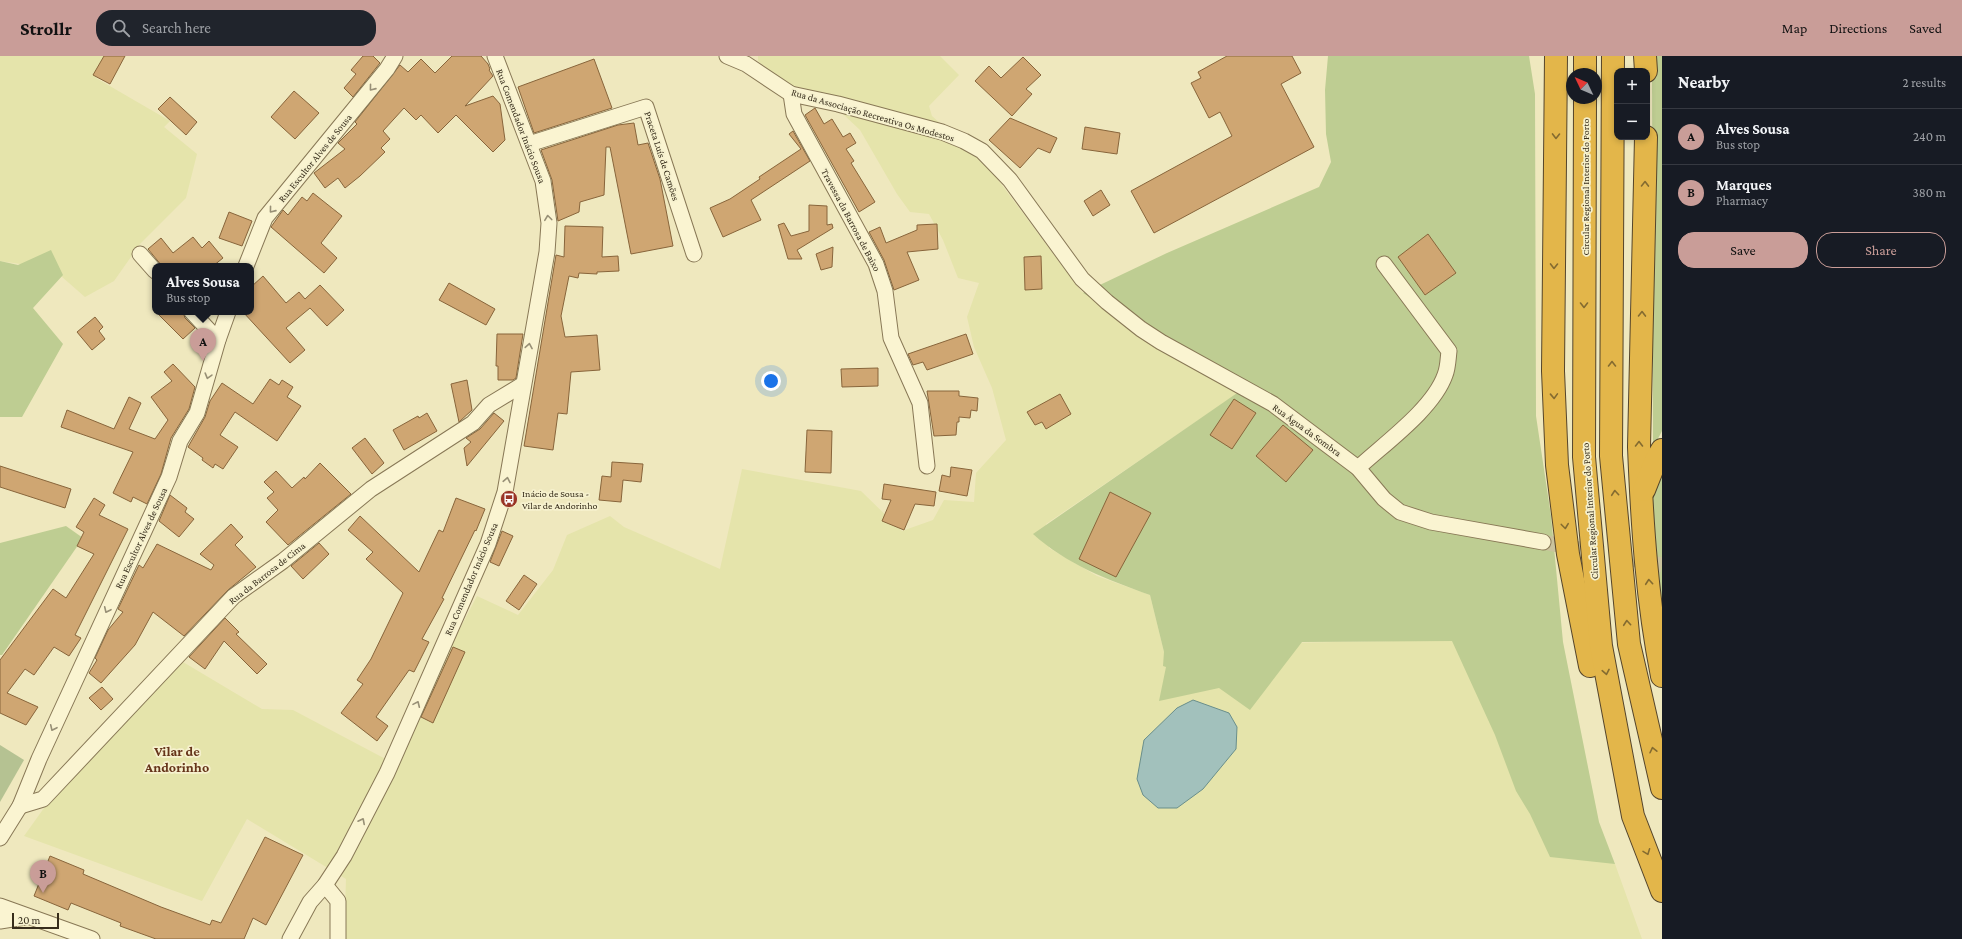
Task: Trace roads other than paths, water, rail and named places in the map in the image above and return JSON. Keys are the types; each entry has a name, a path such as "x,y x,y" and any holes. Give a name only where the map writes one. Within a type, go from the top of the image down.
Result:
{"highway":[{"path":"1547,56 1556,97"},
{"path":"1556,56 1553,370 1557,465 1568,554 1614,781 1634,816"},
{"path":"1585,56 1585,68"},
{"path":"1614,56 1611,456 1629,644 1662,788"},
{"path":"1645,56 1646,68"},
{"name":"Circular Regional Interior do Porto","path":"1585,104 1584,457 1601,646 1634,816 1662,891"},
{"path":"1646,140 1639,439 1641,497 1654,636 1662,676"},
{"path":"1641,497 1656,460 1662,450"}],"street":[{"name":"Rua Escultor Alves de Sousa","path":"247,263 265,218 387,69 394,56"},
{"name":"Rua Comendador Inácio Sousa","path":"290,939 310,902 325,885 344,856 386,773 488,544 504,492 549,237 549,223 543,180 495,56"},
{"name":"Rua da Associação Recreativa Os Modestos","path":"727,56 746,64 791,94 838,104 942,132 964,141 982,151 1010,180 1082,279"},
{"name":"Travessa da Barrosa de Baixo","path":"791,94 794,114 876,264 885,291 891,338 920,403 927,466"},
{"name":"Praceta Luís de Camões","path":"529,144 646,107 694,254"},
{"path":"140,254 152,268"},
{"path":"1358,468 1423,409 1437,393 1446,374 1449,351 1384,264"},
{"name":"Rua Água da Sombra","path":"1082,279 1107,302 1141,329 1178,352 1273,404 1358,468 1384,499 1400,512 1431,522 1543,542"},
{"path":"195,315 218,340"},
{"name":"Rua Escultor Alves de Sousa","path":"0,838 20,806 39,759 169,477 180,441 197,413 218,340 227,315"},
{"name":"Rua da Barrosa de Cima","path":"20,806 43,799 234,596 283,561 371,489 473,423 489,405 522,384"},
{"path":"325,885 338,902 338,939"},
{"path":"0,906 92,939"},
{"path":"0,921 28,917"}],"water":[{"path":"1193,700 1229,713 1237,727 1236,749 1203,789 1177,808 1158,808 1143,795 1137,779 1144,740 1177,708"}],"tunnel":[{"path":"1543,542 1662,565"}],"place":[{"name":"Alves Sousa","path":"203,361"},
{"name":"Inácio de Sousa - Vilar de Andorinho","path":"509,499"},
{"name":"Marques","path":"43,893"}],"district":[{"name":"Vilar de Andorinho","path":"177,760"}]}
